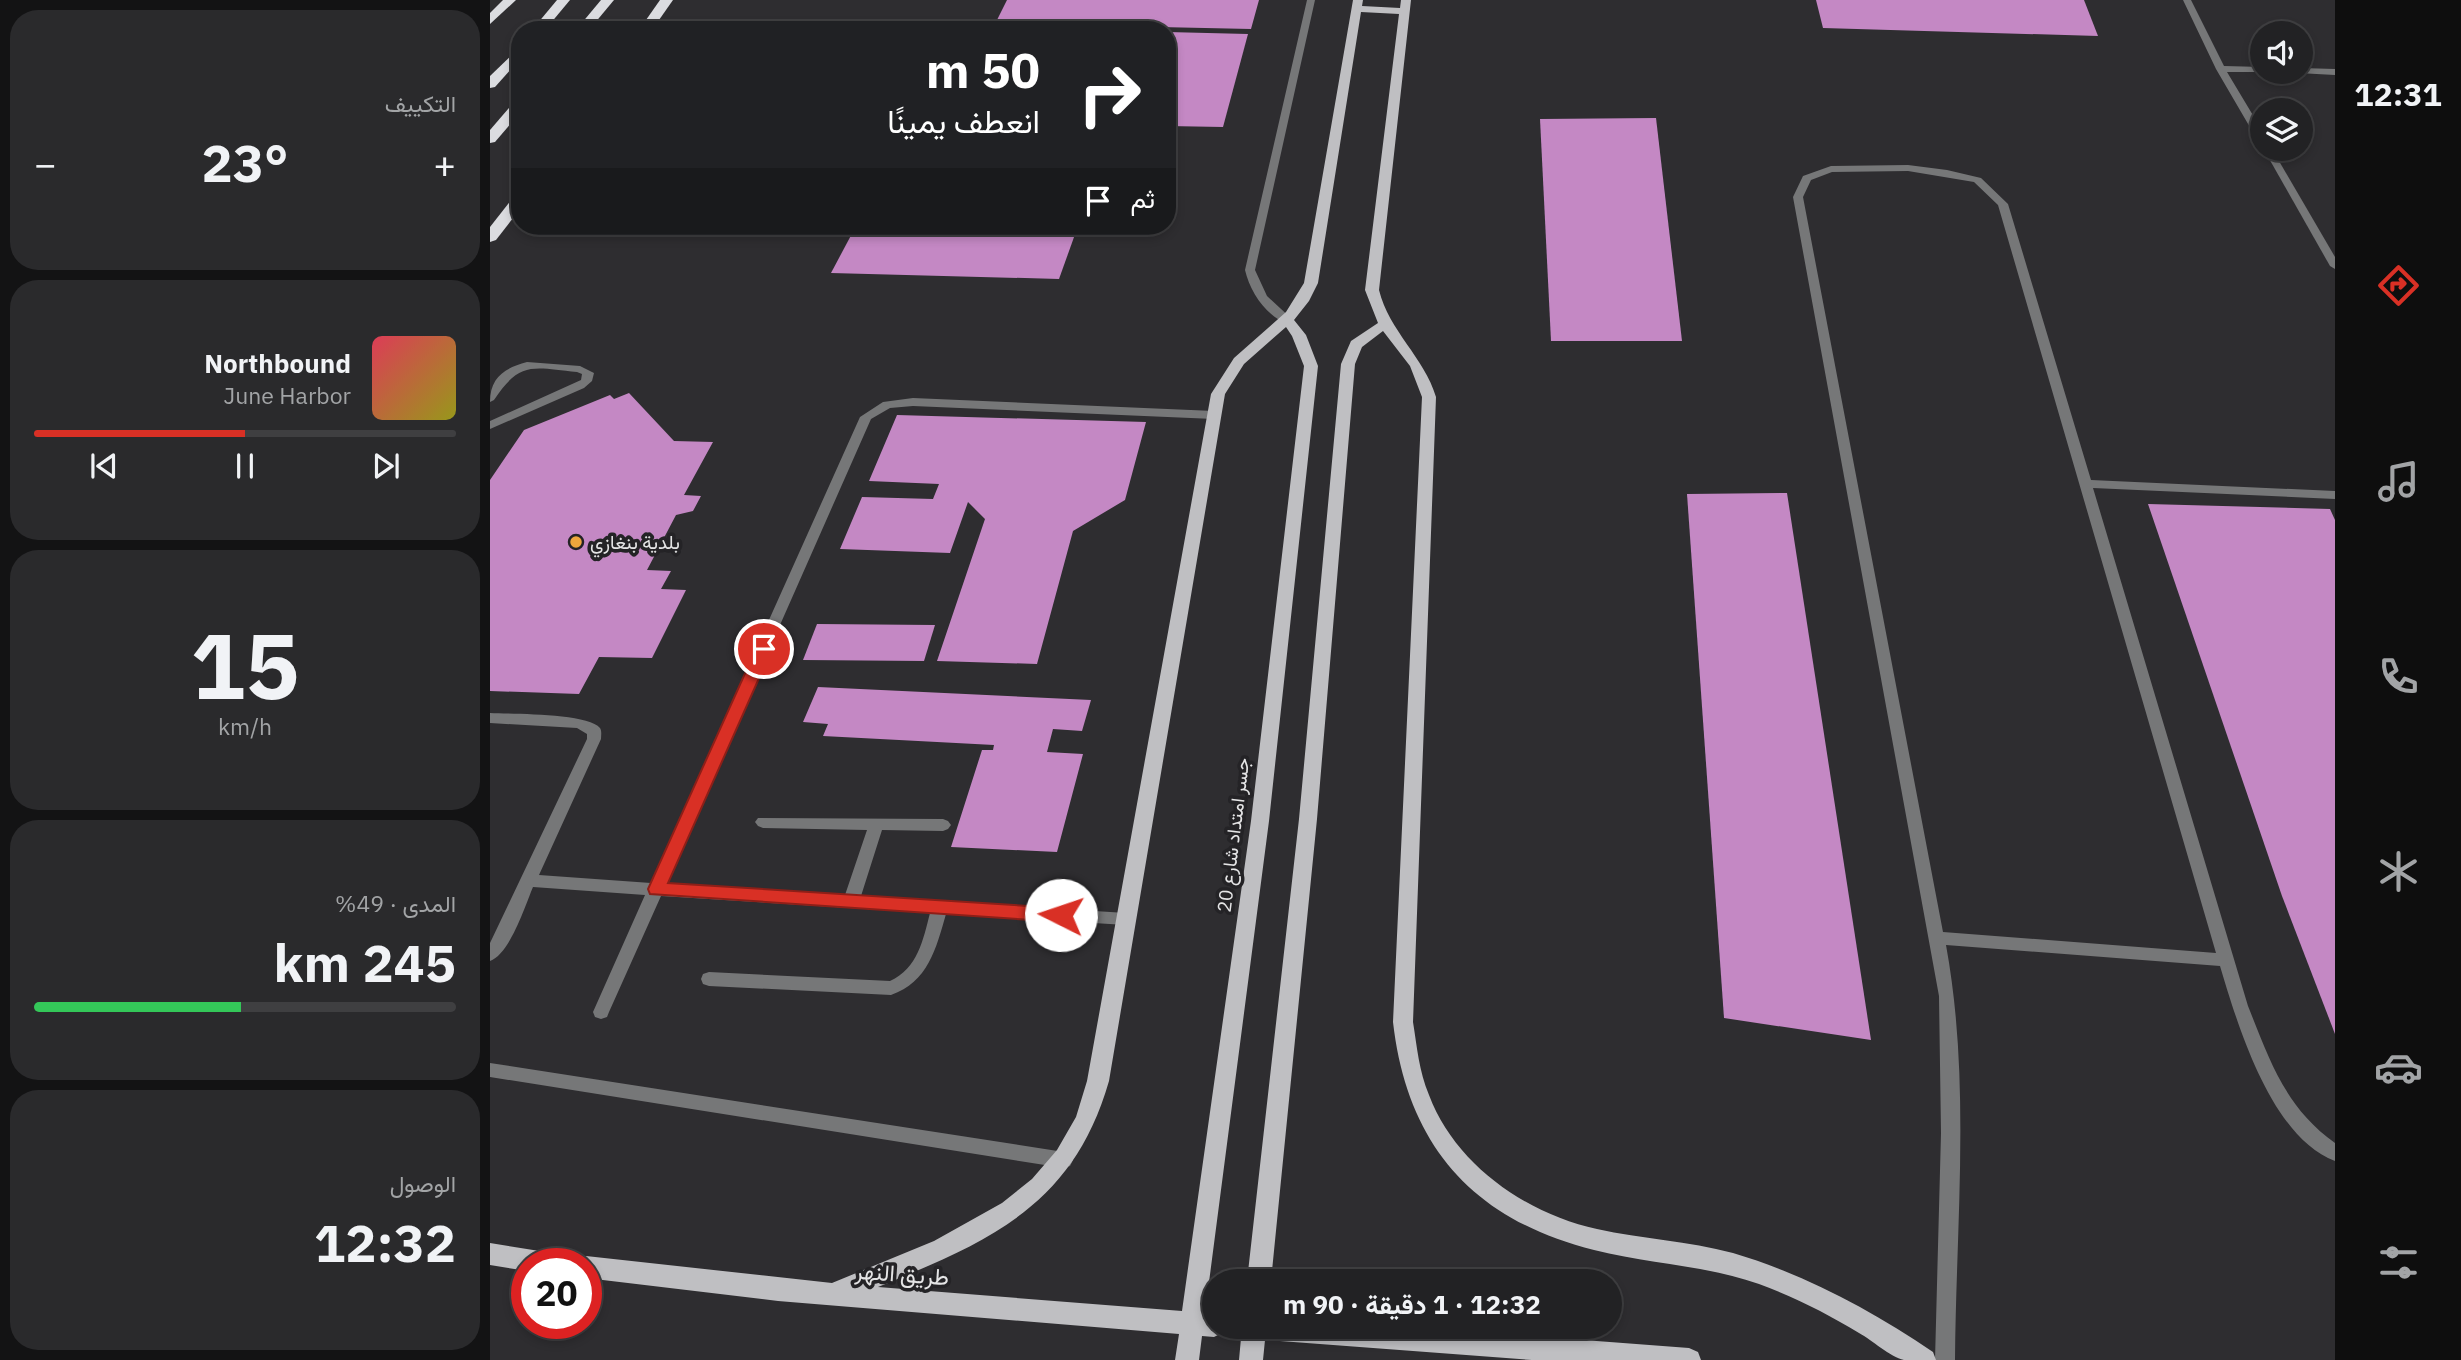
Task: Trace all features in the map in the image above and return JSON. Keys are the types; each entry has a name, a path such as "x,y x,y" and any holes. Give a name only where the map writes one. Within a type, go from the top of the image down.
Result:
{"highway":[{"path":"490,20 510,0"},
{"path":"546,21 564,0"},
{"path":"590,21 608,0"},
{"path":"652,21 667,0"},
{"path":"490,84 511,61"},
{"path":"490,139 511,114"},
{"path":"490,237 511,210"}],"main road":[{"path":"833,1294 964,1239 1008,1214 1038,1189 1063,1160 1086,1121 1098,1081 1214,415 1226,373 1242,354 1287,321 1304,303 1311,284 1357,4 1406,6 1372,290 1375,308 1385,325 1415,359 1425,377 1429,397 1404,1022 1405,1058 1415,1094 1433,1129 1459,1162 1492,1193 1531,1217 1575,1234 1732,1264 1805,1290 1876,1327 1924,1360"},
{"name":"جسر امتداد شارع 20","path":"1186,1360 1260,821 1311,366 1299,335 1287,321"},
{"path":"1260,1269 1308,819 1348,364 1357,342 1385,325"},
{"path":"490,1254 511,1257"},
{"name":"طريق النهر","path":"602,1269 833,1294 1202,1324"},
{"path":"1251,1360 1253,1339"},
{"path":"1410,1339 1689,1360"}],"street":[{"path":"1287,321 1254,288 1250,270 1311,0"},
{"path":"2188,0 2221,69 2250,119"},
{"path":"2221,69 2250,70"},
{"path":"2313,71 2335,72"},
{"path":"2274,161 2335,266"},
{"path":"1945,1360 1952,1073 1947,996 1798,197 1807,178 1830,169 1908,168 1977,180 2003,204 2240,1006 2275,1095 2314,1139 2335,1153"},
{"path":"490,398 502,376 524,366 580,369 588,373 586,381 580,386 490,425"},
{"path":"601,1012 866,417 887,405 913,402 1214,415"},
{"path":"2085,484 2335,495"},
{"path":"490,718 579,723 594,731 592,747 530,881 500,943 490,954"},
{"path":"763,822 943,825"},
{"path":"851,902 876,824"},
{"path":"530,881 1126,919"},
{"path":"709,979 891,988 906,983 917,974 940,907"},
{"path":"1936,937 2226,960"},
{"path":"490,1070 1063,1160"}],"building":[{"path":"1007,0 1259,0 1251,29 1176,27 1176,21 996,21"},
{"path":"1816,0 2084,0 2098,36 1823,28"},
{"path":"1176,32 1248,34 1223,127 1176,126"},
{"path":"1656,118 1682,341 1551,341 1540,119"},
{"path":"851,235 1075,235 1059,279 831,273"},
{"name":"بلدية بنغازي","path":"629,393 674,441 713,442 684,495 701,496 693,511 676,515 647,570 671,571 661,589 686,590 652,658 599,657 579,694 490,691 490,480 524,430 610,395 614,399"},
{"path":"897,415 1146,422 1125,500 1073,531 1037,664 937,661 985,519 968,502 950,553 840,549 862,497 933,499 939,484 869,481"},
{"path":"1787,493 1871,1040 1724,1018 1687,494"},
{"path":"2148,504 2330,509 2335,520 2335,1034 2282,896"},
{"path":"817,624 935,625 924,661 803,660"},
{"path":"818,687 1091,700 1082,731 1053,729 1047,752 1083,754 1057,852 951,847 982,750 993,750 994,745 823,736 828,724 803,722"}],"place":[{"name":"بلدية بنغازي","path":"576,542"}],"route":[{"path":"764,649 657,889 1061,915"}]}
